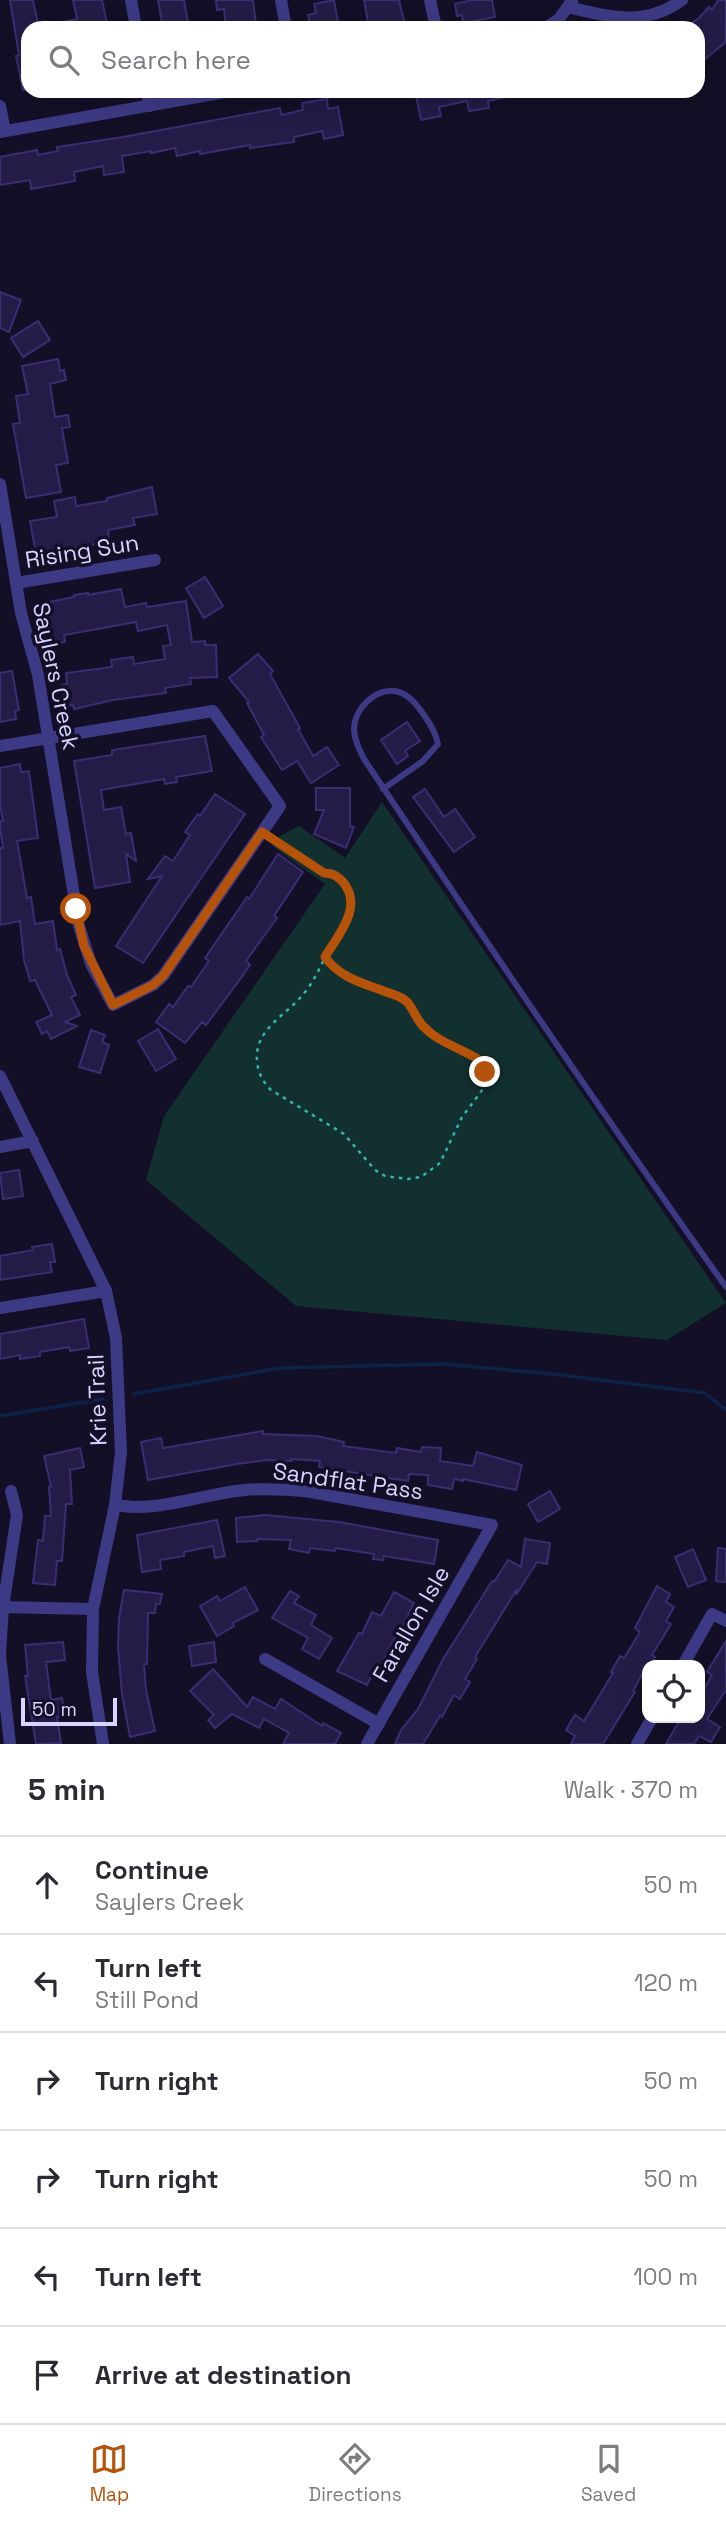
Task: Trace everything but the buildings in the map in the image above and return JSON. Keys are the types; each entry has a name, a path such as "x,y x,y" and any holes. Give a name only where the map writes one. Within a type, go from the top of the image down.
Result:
{"street":[{"path":"131,0 135,21"},
{"path":"281,0 285,21"},
{"path":"430,0 434,21"},
{"path":"556,21 570,4 608,18 636,19 655,15 682,0"},
{"path":"148,98 149,106"},
{"path":"0,106 2,132 193,98"},
{"name":"Saylers Creek","path":"0,484 23,622 38,675 84,946 113,1005 153,985 163,976 262,832"},
{"name":"Rising Sun","path":"16,583 155,560"},
{"path":"0,746 213,711 280,806 262,832"},
{"path":"56,878 70,876"},
{"name":"Krie Trail","path":"0,1076 106,1291 116,1338 121,1452 115,1505 93,1609 92,1672 103,1744"},
{"path":"0,1146 33,1141"},
{"path":"0,1308 106,1291"},
{"name":"Sandflat Pass","path":"115,1505 133,1508 154,1506 246,1490 279,1489 492,1525"},
{"path":"10,1744 0,1655 1,1607 16,1515 11,1491"},
{"name":"Farallon Isle","path":"367,1744 492,1525"},
{"path":"1,1607 93,1609"},
{"path":"686,1660 712,1614 726,1621"},
{"path":"265,1659 379,1724"},
{"path":"637,1744 649,1723"}],"lane":[{"path":"383,789 423,761 439,744 432,726 419,707 409,697 396,691 380,694 366,702 356,714 356,742 363,759 383,789 726,1287"},
{"path":"262,832 324,873"}],"path":[{"path":"324,873 331,873 346,886 351,902 347,921 325,957 305,992 270,1025 259,1043 257,1055 260,1076 271,1090 344,1134 375,1170 398,1179 421,1177 440,1163 462,1117 483,1089 485,1081 481,1062 436,1038 399,996 349,979 325,957"}],"green space":[{"path":"382,802 726,1303 667,1340 296,1306 146,1180 164,1116 325,884 272,846 280,836 299,826 345,858"}],"waterway":[{"path":"134,1394 280,1368 443,1364 553,1374 705,1393 726,1410"},
{"path":"0,1416 103,1399"}],"route":[{"path":"76,909 84,946 113,1005 153,985 163,976 262,832 324,873 335,875 346,886 351,912 325,957 330,964 349,979 399,996 407,1002 425,1029 436,1038 476,1058 485,1072"}]}
